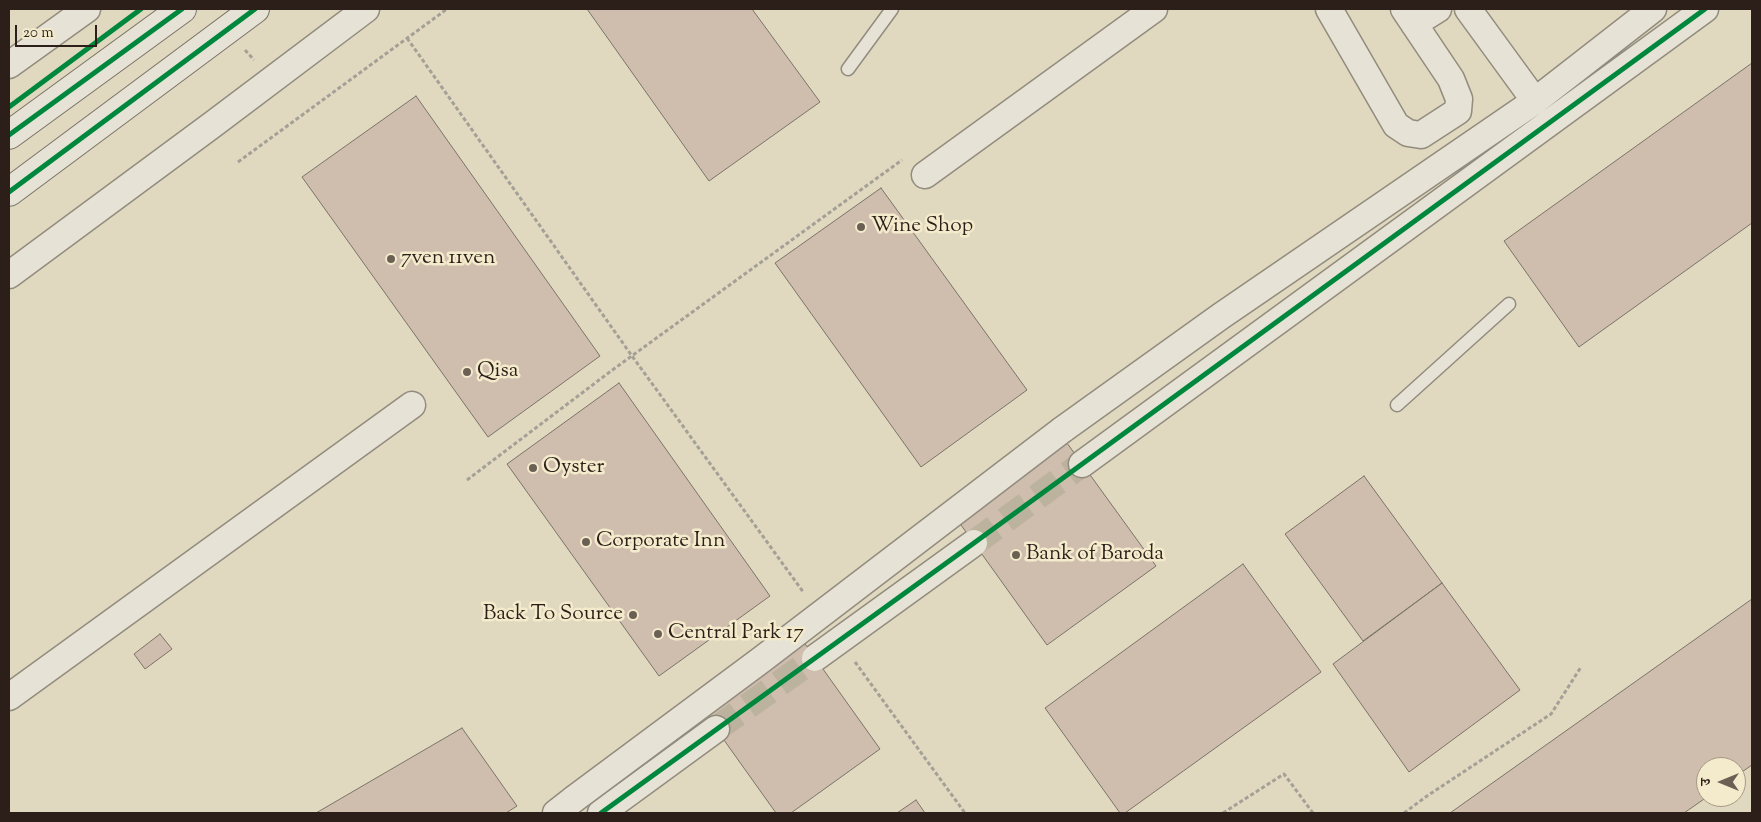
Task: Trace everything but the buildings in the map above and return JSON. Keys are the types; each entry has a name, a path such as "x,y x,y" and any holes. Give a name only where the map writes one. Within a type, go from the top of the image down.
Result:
{"main road":[{"path":"9,135 182,9"},
{"path":"9,192 254,9"}],"street":[{"path":"9,65 87,9"},
{"path":"9,275 366,9"},
{"path":"925,175 1154,9"},
{"path":"1329,9 1396,125 1408,134 1421,136 1458,112 1459,98 1451,79 1409,16 1438,9"},
{"path":"1468,9 1534,101"},
{"path":"565,806 761,660 1062,430 1221,316 1534,101 1653,9"},
{"path":"1082,464 1704,9"},
{"path":"9,697 412,405"},
{"path":"815,658 974,543"},
{"path":"601,813 716,730"}],"lane":[{"path":"848,69 892,9"},
{"path":"1397,405 1509,304"}],"path":[{"path":"238,162 447,9"},
{"path":"408,38 632,356 807,597"},
{"path":"467,480 632,356 903,159"},
{"path":"854,661 965,813"},
{"path":"1404,813 1551,714 1581,667"},
{"path":"1223,813 1284,774 1313,813"}],"tunnel":[{"path":"974,543 1082,464"},
{"path":"716,729 815,658"}],"cycle path":[{"path":"9,107 141,9"},
{"path":"9,135 182,9"},
{"path":"9,192 255,9"},
{"path":"601,813 1705,9"}],"place":[{"name":"Wine Shop","path":"861,227"},
{"name":"7ven 11ven","path":"391,259"},
{"name":"Qisa","path":"467,372"},
{"name":"Oyster","path":"533,468"},
{"name":"Corporate Inn","path":"586,542"},
{"name":"Bank of Baroda","path":"1016,555"},
{"name":"Back To Source","path":"633,615"},
{"name":"Central Park 17","path":"658,634"}]}
